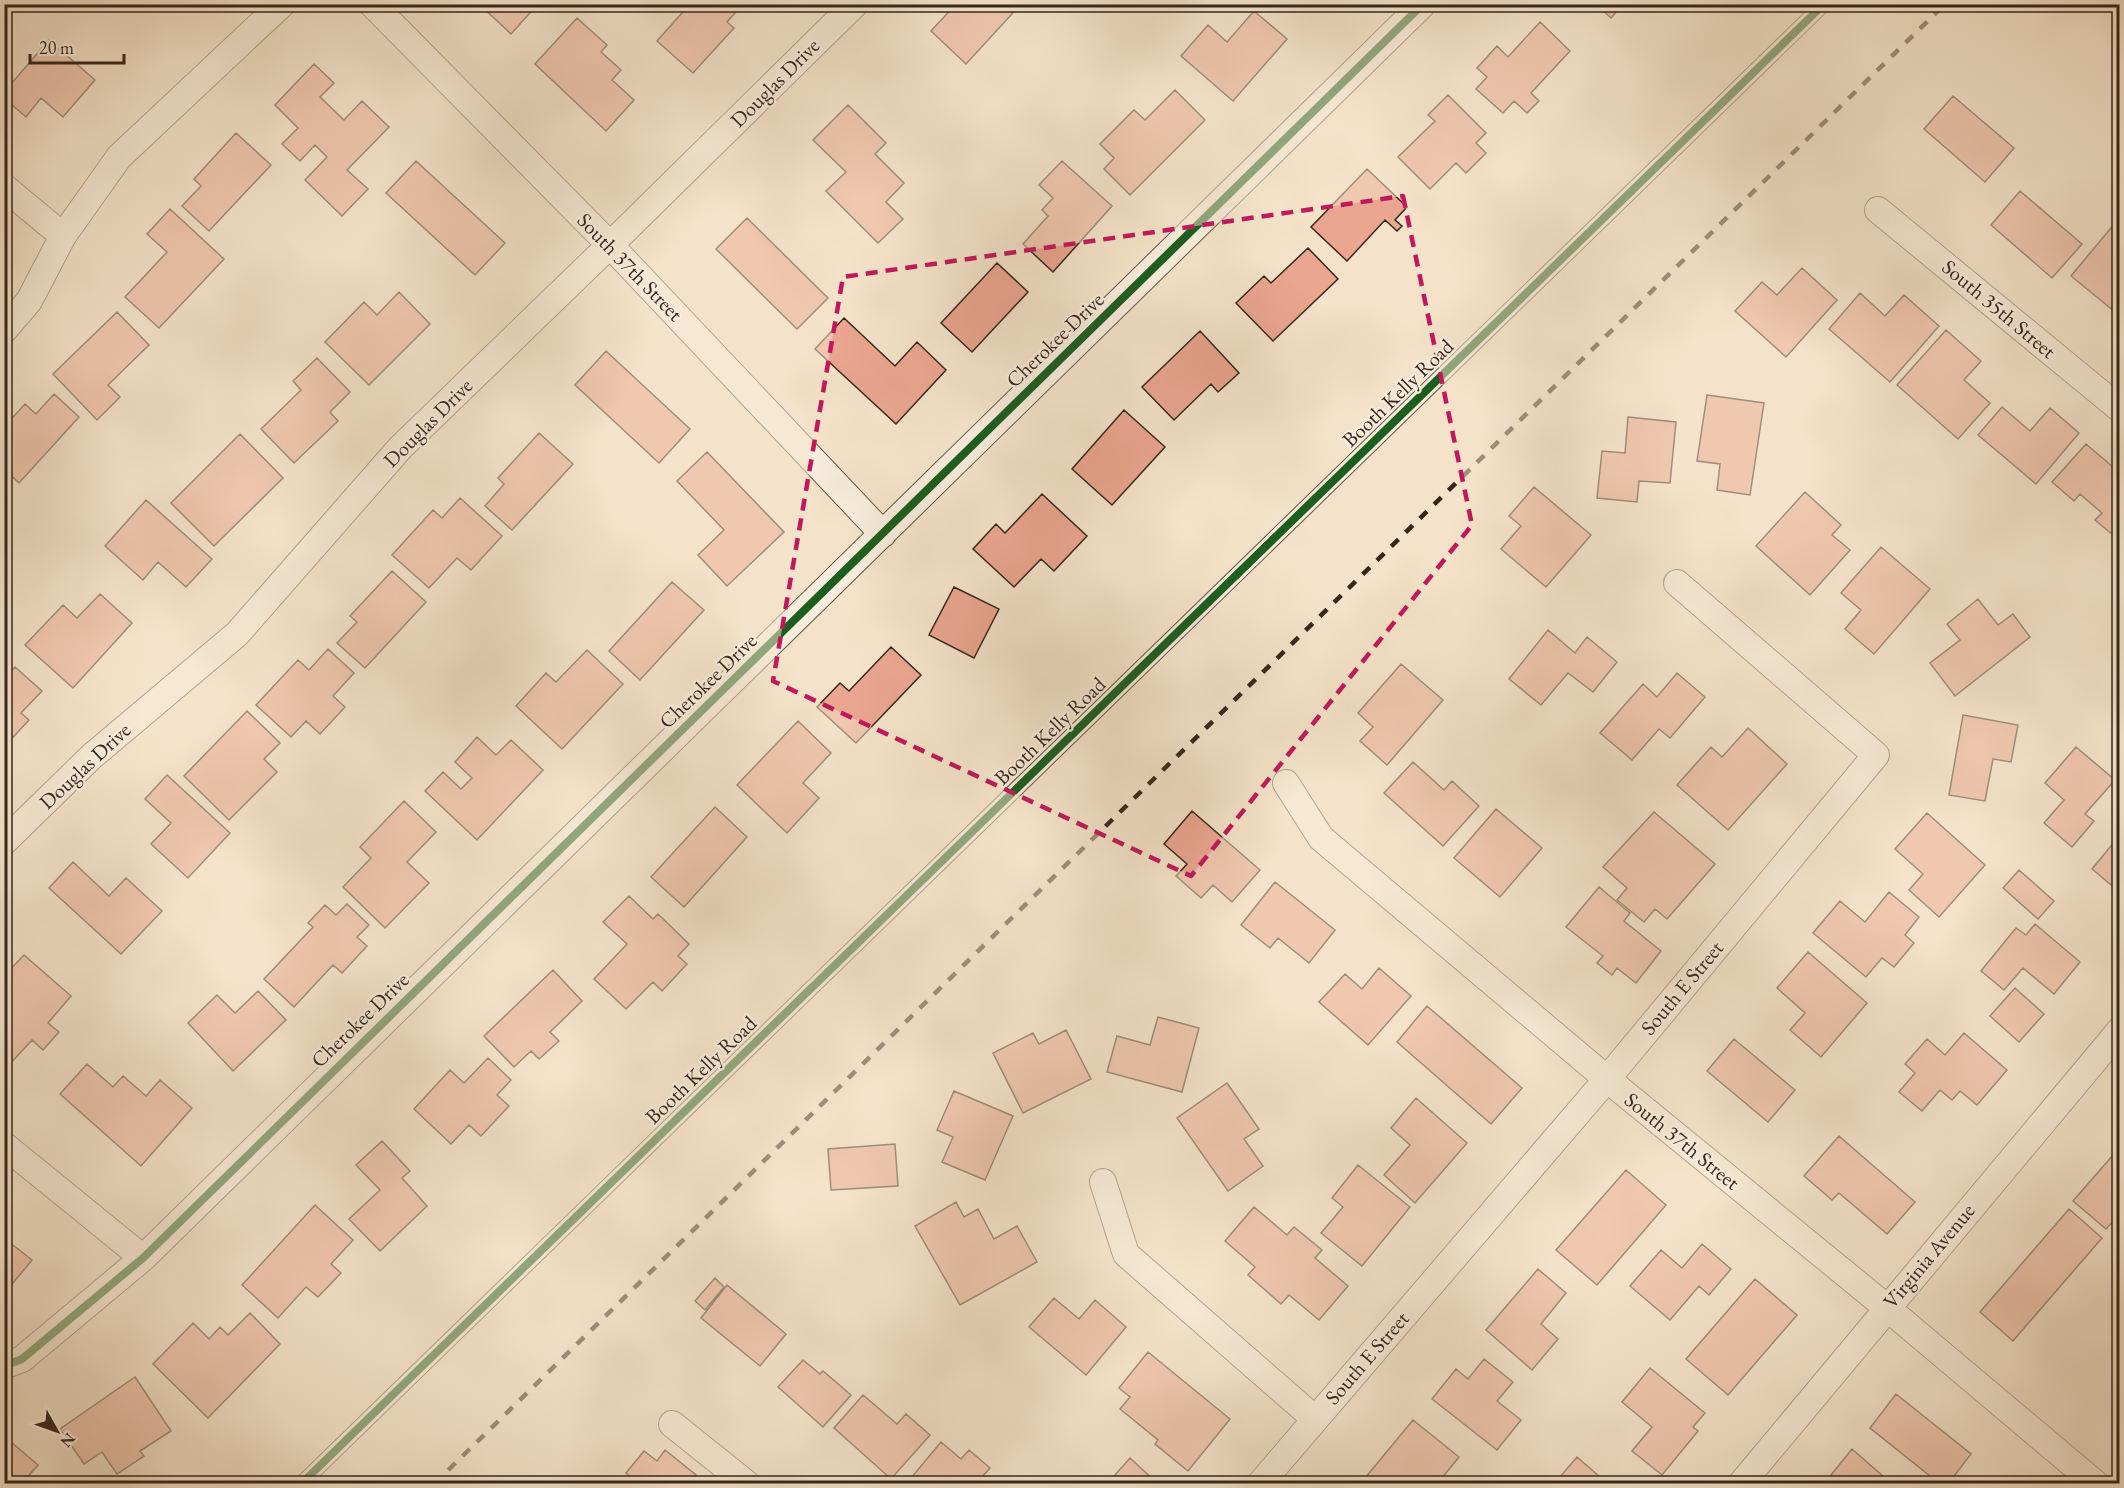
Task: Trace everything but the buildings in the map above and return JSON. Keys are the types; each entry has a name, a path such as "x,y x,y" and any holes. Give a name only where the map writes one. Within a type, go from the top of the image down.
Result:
{"street":[{"path":"4,330 30,301 63,236 119,157 282,4"},
{"name":"South 37th Street","path":"372,4 610,245 883,534"},
{"name":"Douglas Drive","path":"4,842 91,757 237,634 400,448 855,4"},
{"name":"Cherokee Drive","path":"4,1366 22,1359 143,1258 1423,4"},
{"path":"4,188 63,236"},
{"name":"South 35th Street","path":"1878,210 2120,409"},
{"name":"South E Street","path":"1260,1484 1607,1079 1876,755 1677,584"},
{"name":"South 37th Street","path":"1286,783 1321,838 1607,1079 1887,1307 2096,1484"},
{"name":"Virginia Avenue","path":"1740,1484 2120,1030"},
{"path":"4,1145 143,1258"},
{"name":"South E Street","path":"1102,1182 1126,1254 1315,1419"},
{"path":"672,1424 747,1484"}],"lane":[{"name":"Booth Kelly Road","path":"301,1484 1824,4"}],"highlighted area":[{"path":"1403,196 1472,525 1191,876 773,681 843,277"}],"railway":[{"path":"434,1484 1945,4"}],"cycle path":[{"path":"4,1366 22,1359 143,1258 1423,4"},
{"path":"301,1484 1824,4"}]}
